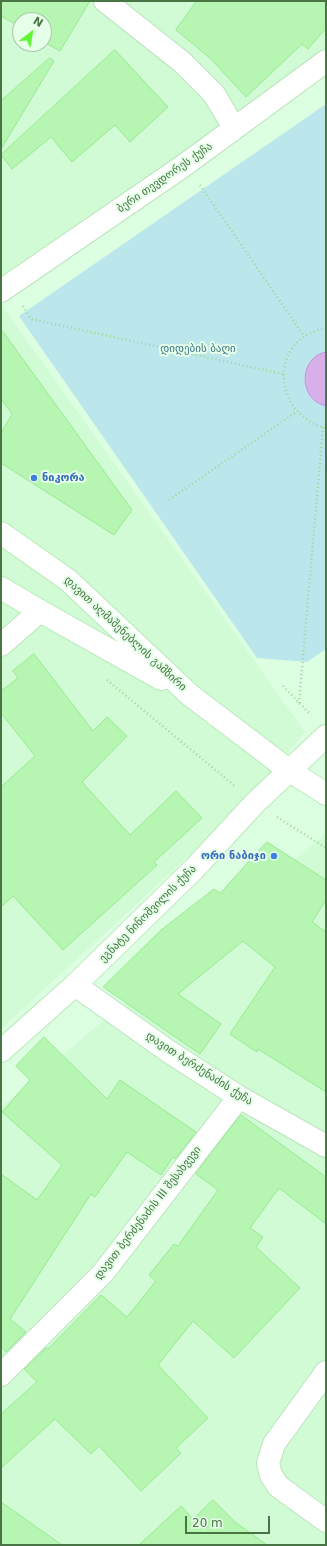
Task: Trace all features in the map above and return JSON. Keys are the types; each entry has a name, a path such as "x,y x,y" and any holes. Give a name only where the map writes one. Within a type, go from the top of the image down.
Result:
{"street":[{"path":"105,1 182,62 214,94 234,128"},
{"name":"ბერი თევდორეს ქუჩა","path":"5,288 186,164 326,62"},
{"name":"დავით აღმაშენებლის გამზირი","path":"1,534 68,580 190,695 290,771 326,794"},
{"name":"დავით აღმაშენებლის გამზირი","path":"1,588 190,695"},
{"path":"1,645 40,611"},
{"name":"ეგნატე ნინოშვილის ქუჩა","path":"1,1051 75,985 194,870 255,803 290,771 321,728"},
{"name":"დავით ბერძენაძის ქუჩა","path":"75,985 168,1051 239,1097 326,1146"},
{"name":"დავით ბერძენაძის III შესახვევი","path":"1,1375 103,1273 239,1097"},
{"path":"326,1372 274,1444 268,1464 271,1475 278,1486 326,1521"}],"path":[{"path":"186,164 304,336"},
{"path":"5,288 31,319 283,374"},
{"path":"299,703 324,427 309,421 296,412 289,401 284,388 283,374 286,359 293,347 304,336 326,328"},
{"path":"169,500 296,412"},
{"path":"106,679 255,803 326,848"},
{"path":"283,686 321,728"}],"shaded area":[{"path":"1,1 326,1 326,53 1,281"},
{"path":"1,304 305,732 235,813 1,1029"},
{"path":"326,352 326,406 317,402 310,396 306,388 305,379 306,370 310,362 317,356"},
{"path":"326,833 326,1545 1,1545 1,1107"}],"green space":[{"name":"დიდების ბაღი","path":"326,104 326,649 307,662 257,658 19,316"}],"building":[{"path":"1,1 90,1 60,51 52,46 52,12 12,12 12,22 1,16"},
{"path":"197,1 326,1 326,28 308,49 302,44 246,97 211,59 176,30"},
{"path":"115,50 168,107 130,142 115,125 72,162 51,137 12,169 1,155"},
{"path":"50,58 54,61 1,149 1,101"},
{"path":"1,329 132,510 114,535 1,463 1,433 12,414 1,399"},
{"path":"34,654 93,731 107,717 127,736 82,782 130,835 176,791 202,818 154,862 157,865 63,950 13,896 1,907 1,787 35,756 1,713 1,691 18,678 13,671"},
{"path":"267,842 326,880 326,900 312,922 326,932 326,1092 258,1049 257,1052 230,1034 275,967 243,941 178,994 221,1024 200,1054 103,987 161,930 214,889 220,893"},
{"path":"44,1037 107,1099 120,1080 196,1132 175,1159 173,1157 161,1175 127,1152 95,1197 91,1194 10,1319 26,1332 6,1352 1,1347 1,1174 37,1200 62,1165 2,1112 30,1080 16,1066"},
{"path":"241,1115 326,1177 326,1224 279,1188 250,1228 263,1237 256,1247 300,1288 234,1358 193,1321 158,1365 208,1418 176,1448 181,1453 141,1491 99,1446 91,1454 55,1419 1,1468 1,1414 37,1382 24,1369 46,1348 48,1349 101,1295 127,1317 156,1281 149,1275 174,1244 178,1246 218,1190 196,1174"},
{"path":"213,1500 235,1522 267,1545 139,1545 181,1506 193,1519"},
{"path":"1,1502 62,1545 1,1545"}],"place":[{"name":"ნიკორა","path":"34,478"},
{"name":"ორი ნაბიჯი","path":"274,856"}]}
